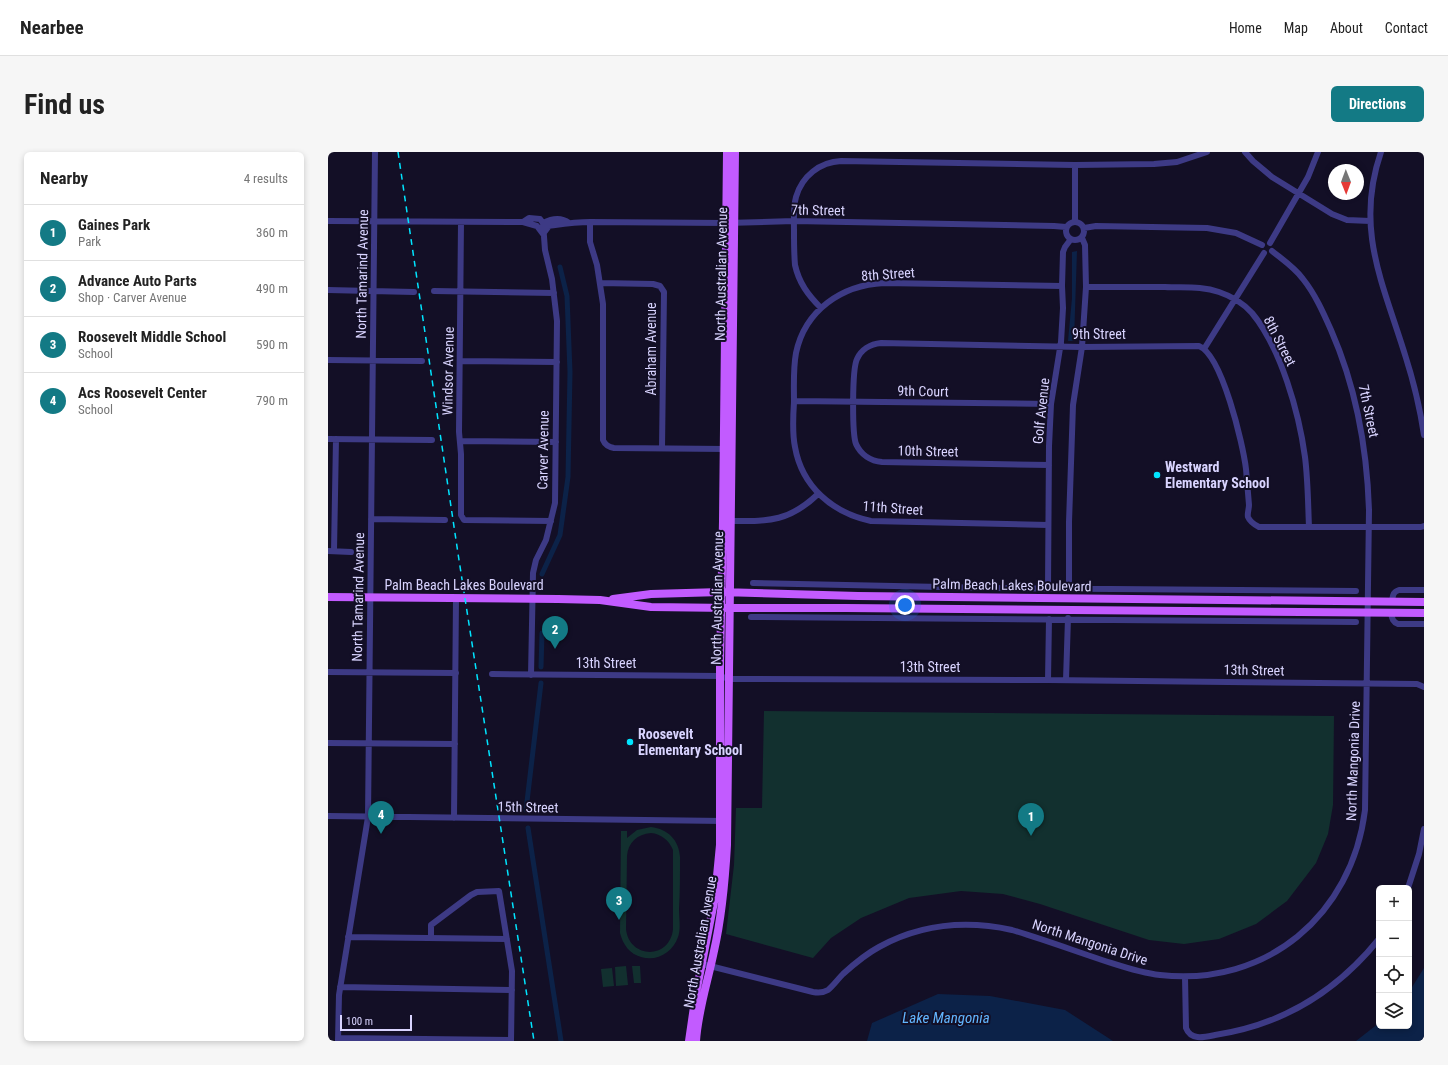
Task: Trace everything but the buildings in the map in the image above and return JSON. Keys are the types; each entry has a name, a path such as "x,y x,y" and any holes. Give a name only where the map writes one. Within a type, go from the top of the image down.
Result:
{"main road":[{"name":"North Australian Avenue","path":"696,1041 704,989 724,821 729,679 725,608 730,223 727,152"},
{"name":"North Australian Avenue","path":"730,223 735,152"},
{"name":"Palm Beach Lakes Boulevard","path":"600,600 651,594 725,593 858,596 1424,602"},
{"path":"894,596 894,608"},
{"name":"Palm Beach Lakes Boulevard","path":"328,597 600,600 651,607 725,608 793,613 894,608 1424,613"},
{"path":"1213,600 1214,611"},
{"name":"North Australian Avenue","path":"724,821 720,676 725,608"},
{"name":"North Australian Avenue","path":"689,1041 693,1010 706,965"}],"street":[{"name":"North Tamarind Avenue","path":"338,1040 340,987 368,817 375,152"},
{"path":"821,308 806,292 797,274 794,256 794,221 796,198 801,184 817,168 830,162 1075,165 1163,164 1191,158 1207,152"},
{"path":"1245,152 1264,171 1340,218 1355,221 1370,221"},
{"path":"1270,243 1308,177 1318,152"},
{"path":"1381,152 1372,188 1370,221 1372,246 1413,382 1424,435"},
{"path":"1075,165 1075,222"},
{"name":"7th Street","path":"523,222 529,218 540,219 543,223 554,219 564,219 569,222 730,223 794,221 1054,226 1066,228"},
{"name":"7th Street","path":"328,221 523,222 537,226 543,234 549,226 567,225 569,222"},
{"name":"Windsor Avenue","path":"462,222 459,432 461,515 464,520 551,521"},
{"path":"590,222 590,242 600,283 604,321 604,443 614,448 728,449"},
{"name":"Carver Avenue","path":"531,675 534,567 546,540 555,503 557,321 552,279 545,250 543,223"},
{"path":"1069,587 1069,522 1073,405 1082,347 1086,287 1085,245 1082,238 1084,228 1081,223 1070,223 1066,228 1067,235 1070,239 1076,240 1082,238"},
{"path":"1084,228 1096,226 1207,228 1236,233 1262,245 1264,243 1270,243"},
{"name":"Golf Avenue","path":"1048,587 1051,404 1060,346 1063,308 1063,252 1070,239"},
{"path":"1264,253 1269,253 1272,251 1272,246 1270,243"},
{"path":"1262,245 1261,250 1264,253"},
{"name":"7th Street","path":"1272,251 1298,273 1316,298 1343,360 1355,398 1364,442 1368,487 1368,601"},
{"path":"1264,253 1204,349 1208,352 1222,379 1235,416 1246,466 1248,517 1254,525 1259,527 1424,526"},
{"name":"Abraham Avenue","path":"600,283 653,284 660,286 664,292 662,448"},
{"name":"8th Street","path":"794,401 794,364 799,342 809,322 821,308 844,292 858,286 873,284 1062,286"},
{"name":"8th Street","path":"1086,287 1200,288 1220,292 1235,300 1251,312 1268,336 1291,395 1304,457 1308,494 1309,527"},
{"path":"328,290 414,292"},
{"path":"434,291 554,293"},
{"name":"9th Street","path":"853,402 856,361 864,350 877,343 1082,347 1196,346 1204,349"},
{"path":"328,360 422,361"},
{"path":"460,361 557,362"},
{"name":"9th Court","path":"794,401 1051,404"},
{"name":"11th Street","path":"794,401 793,435 796,454 802,471 818,494 839,510 849,515 871,521 1048,525"},
{"name":"10th Street","path":"853,402 855,442 863,454 875,461 1049,465"},
{"path":"328,439 432,440"},
{"path":"336,439 331,551 350,552"},
{"path":"460,441 556,442"},
{"path":"727,521 772,520 781,518 797,511 818,494"},
{"path":"371,519 445,520"},
{"path":"753,583 990,588 1069,587 1356,591"},
{"path":"858,596 859,586"},
{"path":"990,588 990,597"},
{"path":"1305,590 1305,600"},
{"path":"1392,601 1395,591 1424,590"},
{"path":"454,818 456,598"},
{"name":"North Mangonia Drive","path":"706,965 820,993 829,989 863,957 891,941 928,928 970,924 1012,930 1145,973 1159,975 1185,977 1227,972 1254,962 1277,951 1311,925 1324,910 1343,882 1355,856 1363,824 1366,796 1368,601"},
{"path":"990,609 990,618"},
{"path":"1305,612 1305,621"},
{"path":"751,617 793,613 1049,619 1356,622"},
{"path":"1391,613 1392,619 1395,623 1424,624"},
{"path":"1066,680 1068,618"},
{"path":"1048,680 1049,619"},
{"path":"328,672 456,673"},
{"name":"13th Street","path":"492,674 720,676 729,679 1367,683 1417,684 1424,687"},
{"path":"328,743 455,744"},
{"name":"15th Street","path":"328,816 724,821"},
{"path":"1409,885 1419,854 1424,829"},
{"path":"338,1040 511,1041 512,971 499,891 477,892 471,895 431,925 430,938"},
{"path":"348,937 507,939"},
{"path":"1185,977 1187,1032 1196,1037 1228,1033 1264,1024 1309,1002 1349,972 1376,941"},
{"path":"340,987 512,990"}],"green space":[{"path":"764,711 1334,716 1333,805 1328,834 1316,863 1287,901 1256,924 1219,939 1184,944 1149,940 1040,904 1003,894 961,891 909,898 861,918 831,938 813,958 726,934 734,865 736,808 762,808"},
{"path":"651,827 663,830 672,836 677,845 680,857 679,934 676,942 668,951 658,957 653,958 637,956 630,951 625,945 620,933 621,831 627,831 627,838 637,830","holes":["651,833 667,840 673,850 673,929 670,939 665,946 658,951 650,952 641,950 634,946 629,939 626,929 627,856 629,847 634,840 641,835"]},
{"path":"626,966 628,985 616,986 615,967"},
{"path":"632,966 640,966 641,983 634,983"},
{"path":"612,968 614,986 603,987 601,969"}],"water":[{"path":"1077,251 1074,341 1068,341 1072,298 1072,252"},
{"path":"1424,968 1424,1041 1356,1041 1376,1025 1376,1029 1412,1029 1412,987"},
{"name":"Lake Mangonia","path":"938,994 990,996 1065,1010 1113,1041 867,1041 872,1023"}],"waterway":[{"path":"542,574 560,535 568,477 570,372 567,296 560,267"},
{"path":"541,667 542,633"},
{"path":"526,810 541,683"},
{"path":"528,828 561,1041"}],"railway":[{"path":"398,152 459,560 534,1041"}],"place":[{"name":"Westward Elementary School","path":"1157,475"},
{"name":"Advance Auto Parts","path":"555,649"},
{"name":"Roosevelt Elementary School","path":"630,742"},
{"name":"Acs Roosevelt Center","path":"381,834"},
{"name":"Gaines Park","path":"1031,836"},
{"name":"Roosevelt Middle School","path":"619,920"}]}
